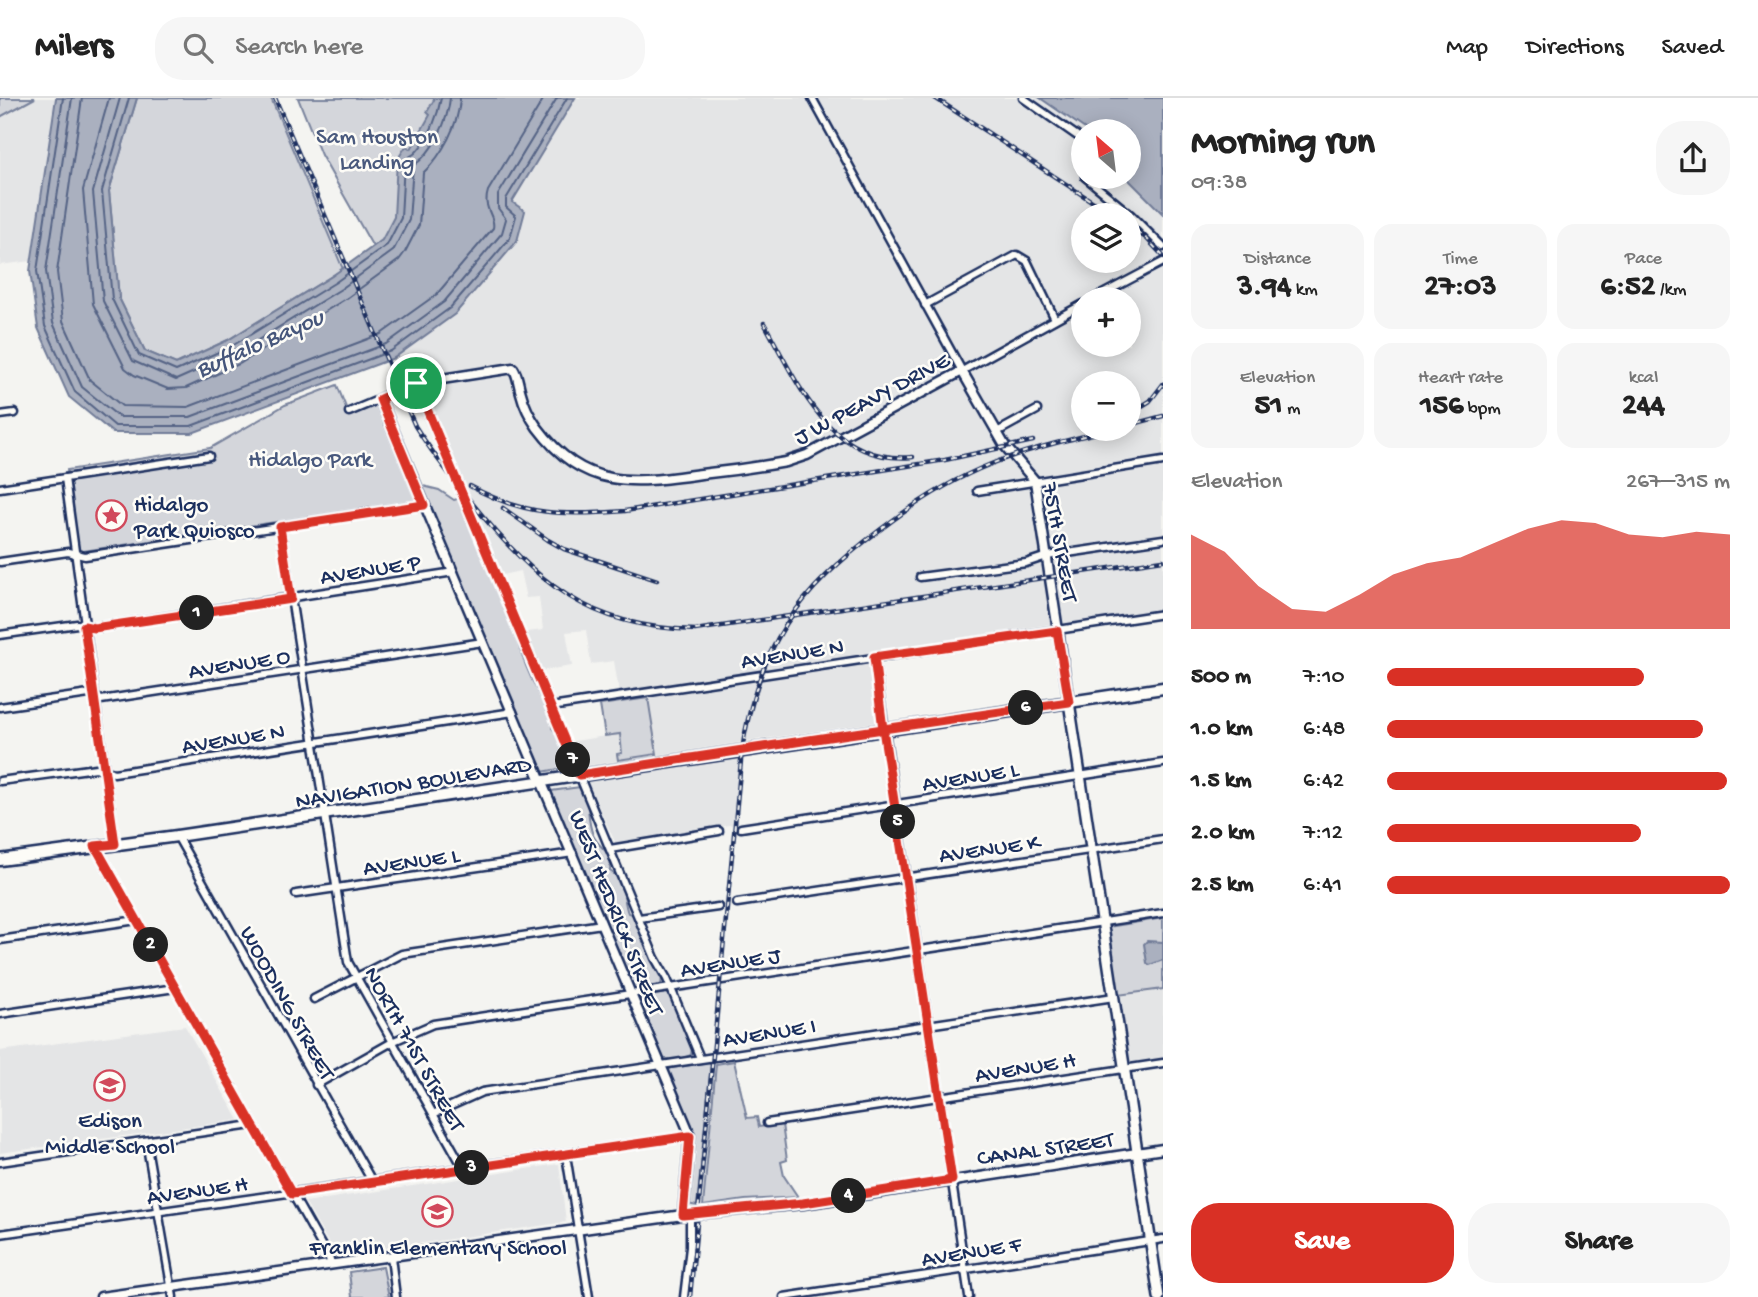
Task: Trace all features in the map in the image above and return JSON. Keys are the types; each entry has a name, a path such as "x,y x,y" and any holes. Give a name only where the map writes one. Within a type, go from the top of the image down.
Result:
{"main road":[{"name":"NAVIGATION BOULEVARD","path":"0,860 326,814 1163,688"},
{"name":"75TH STREET","path":"1069,702 1159,1297"}],"street":[{"name":"75TH STREET","path":"812,98 1005,446 1035,481 1069,702"},
{"path":"1023,98 1071,132"},
{"path":"1099,189 1138,221 1163,247"},
{"path":"925,305 1019,256 1027,261 1055,319"},
{"path":"1116,287 1163,262"},
{"name":"J W PEAVY DRIVE","path":"349,412 416,383 513,368 528,411 555,447 578,466 612,479 656,481 786,462 807,455 1071,310"},
{"path":"416,383 700,1058"},
{"name":"WEST HEDRICK STREET","path":"380,399 673,1089 690,1136 684,1297"},
{"path":"997,432 1037,410"},
{"path":"0,415 15,413"},
{"path":"0,488 209,456"},
{"path":"977,491 1163,461"},
{"path":"65,478 115,844"},
{"path":"0,562 68,552 85,556 424,505"},
{"name":"NORTH 71ST STREET","path":"280,527 348,962 464,1169"},
{"path":"920,577 1026,563 1047,556 1163,539"},
{"name":"AVENUE P","path":"0,635 77,624 94,628 455,572"},
{"name":"AVENUE N","path":"551,708 1163,614"},
{"name":"AVENUE O","path":"0,707 89,694 102,700 483,642"},
{"path":"874,657 969,1297"},
{"name":"AVENUE N","path":"0,781 96,768 114,772 513,712"},
{"name":"AVENUE L","path":"741,828 1163,763"},
{"path":"610,849 719,831"},
{"name":"WOODING STREET","path":"177,836 373,1183"},
{"name":"AVENUE K","path":"737,903 1163,839"},
{"path":"95,846 332,1264"},
{"name":"AVENUE L","path":"296,894 573,853"},
{"path":"639,918 718,907"},
{"name":"AVENUE J","path":"316,1086 394,1041 433,1024 1163,913"},
{"path":"0,940 137,920"},
{"path":"314,999 402,954 602,924"},
{"path":"0,1014 175,988"},
{"name":"AVENUE I","path":"433,1114 482,1092 1114,997"},
{"name":"AVENUE H","path":"767,1123 1163,1062"},
{"path":"0,1162 252,1125"},
{"name":"AVENUE H","path":"0,1234 690,1136"},
{"path":"146,1141 173,1297"},
{"name":"CANAL STREET","path":"101,1297 687,1214 803,1203 1163,1149"},
{"path":"566,1154 589,1297"},
{"name":"AVENUE F","path":"784,1297 1163,1239"},
{"path":"391,1257 396,1297"}],"shaded area":[{"path":"35,98 56,98 32,261 0,265 0,117"},
{"path":"575,98 1038,98 1071,121 1071,189 1139,189 1163,214 1163,609 867,654 878,724 740,742 735,824 616,844 569,742 605,736 600,705 619,692 614,661 591,664 586,630 566,632 572,666 539,671 525,639 527,632 543,630 539,597 526,598 520,571 498,576 394,358 455,314 512,203"},
{"path":"1163,989 1163,1060 1128,1065 1118,995"},
{"name":"Edison Middle School","path":"185,1026 239,1120 0,1153 0,1051"},
{"name":"Franklin Elementary School","path":"559,1164 566,1222 336,1256 305,1202"}],"green space":[{"path":"0,98 35,98 0,117"},
{"path":"137,98 271,98 343,269 228,340 176,364 145,351 119,298 109,191"},
{"name":"Sam Houston Landing","path":"298,98 436,98 449,121 377,254 321,155"},
{"name":"Hidalgo Park","path":"337,385 349,415 378,403 417,496 415,501 77,552 67,470 210,448 285,405"},
{"path":"419,485 439,490 454,500 461,498 516,634 528,671 549,712 552,728 561,740 570,767 542,772 538,766"},
{"path":"648,698 657,754 618,760 617,754 622,753 620,734 605,736 600,705"},
{"path":"580,787 585,797 593,835 610,858 610,871 622,885 628,913 635,915 662,977 661,986 639,989 631,987 550,794 551,791"},
{"path":"1163,918 1163,989 1118,995 1108,927"},
{"path":"666,993 671,996 692,1049 691,1055 680,1059 661,1058 638,1003 642,997"},
{"path":"734,1061 747,1118 757,1117 759,1127 782,1124 787,1160 781,1162 784,1176 798,1197 703,1206 716,1064"},
{"path":"709,1062 711,1065 697,1206 687,1204 692,1144 667,1071"},
{"path":"383,1267 389,1297 352,1297 349,1272"}],"water":[{"name":"Buffalo Bayou","path":"56,98 137,98 109,191 119,298 145,351 176,364 228,340 332,276 382,240 394,217 397,160 406,146 411,149 430,115 427,112 435,98 575,98 512,202 525,211 517,241 455,314 394,358 192,433 113,433 69,397 38,328 30,271"},
{"path":"1040,98 1163,98 1163,214 1138,189 1141,189 1141,119 1071,119"},
{"path":"1147,941 1163,942 1163,960 1150,965 1147,963 1144,944"}],"railway":[{"path":"275,98 415,426 472,503 519,556 543,578 594,610 657,627 695,630 1163,560"},
{"path":"935,98 1095,203"},
{"path":"1141,235 1163,256"},
{"path":"764,323 804,394 838,434 859,448 884,456 913,457"},
{"path":"1141,407 1150,401 1163,384"},
{"path":"1141,422 1163,416"},
{"path":"690,1297 742,750 749,713 771,651 786,624 826,575 881,529 920,501 976,470 1006,458 1071,439"},
{"path":"470,486 509,503 545,512 625,511 945,460 1033,441"},
{"path":"503,508 564,549 657,580"}],"place":[{"name":"Hidalgo Park Quiosco","path":"111,516"},
{"name":"Edison Middle School","path":"110,1085"},
{"name":"Franklin Elementary School","path":"438,1212"}],"route":[{"path":"416,383 380,399 424,505 280,527 291,599 94,628 84,626 115,844 95,846 292,1194 690,1136 683,1215 803,1203 952,1180 883,729 874,657 1057,631 1069,702 883,729 842,735 579,775 416,383"}]}
